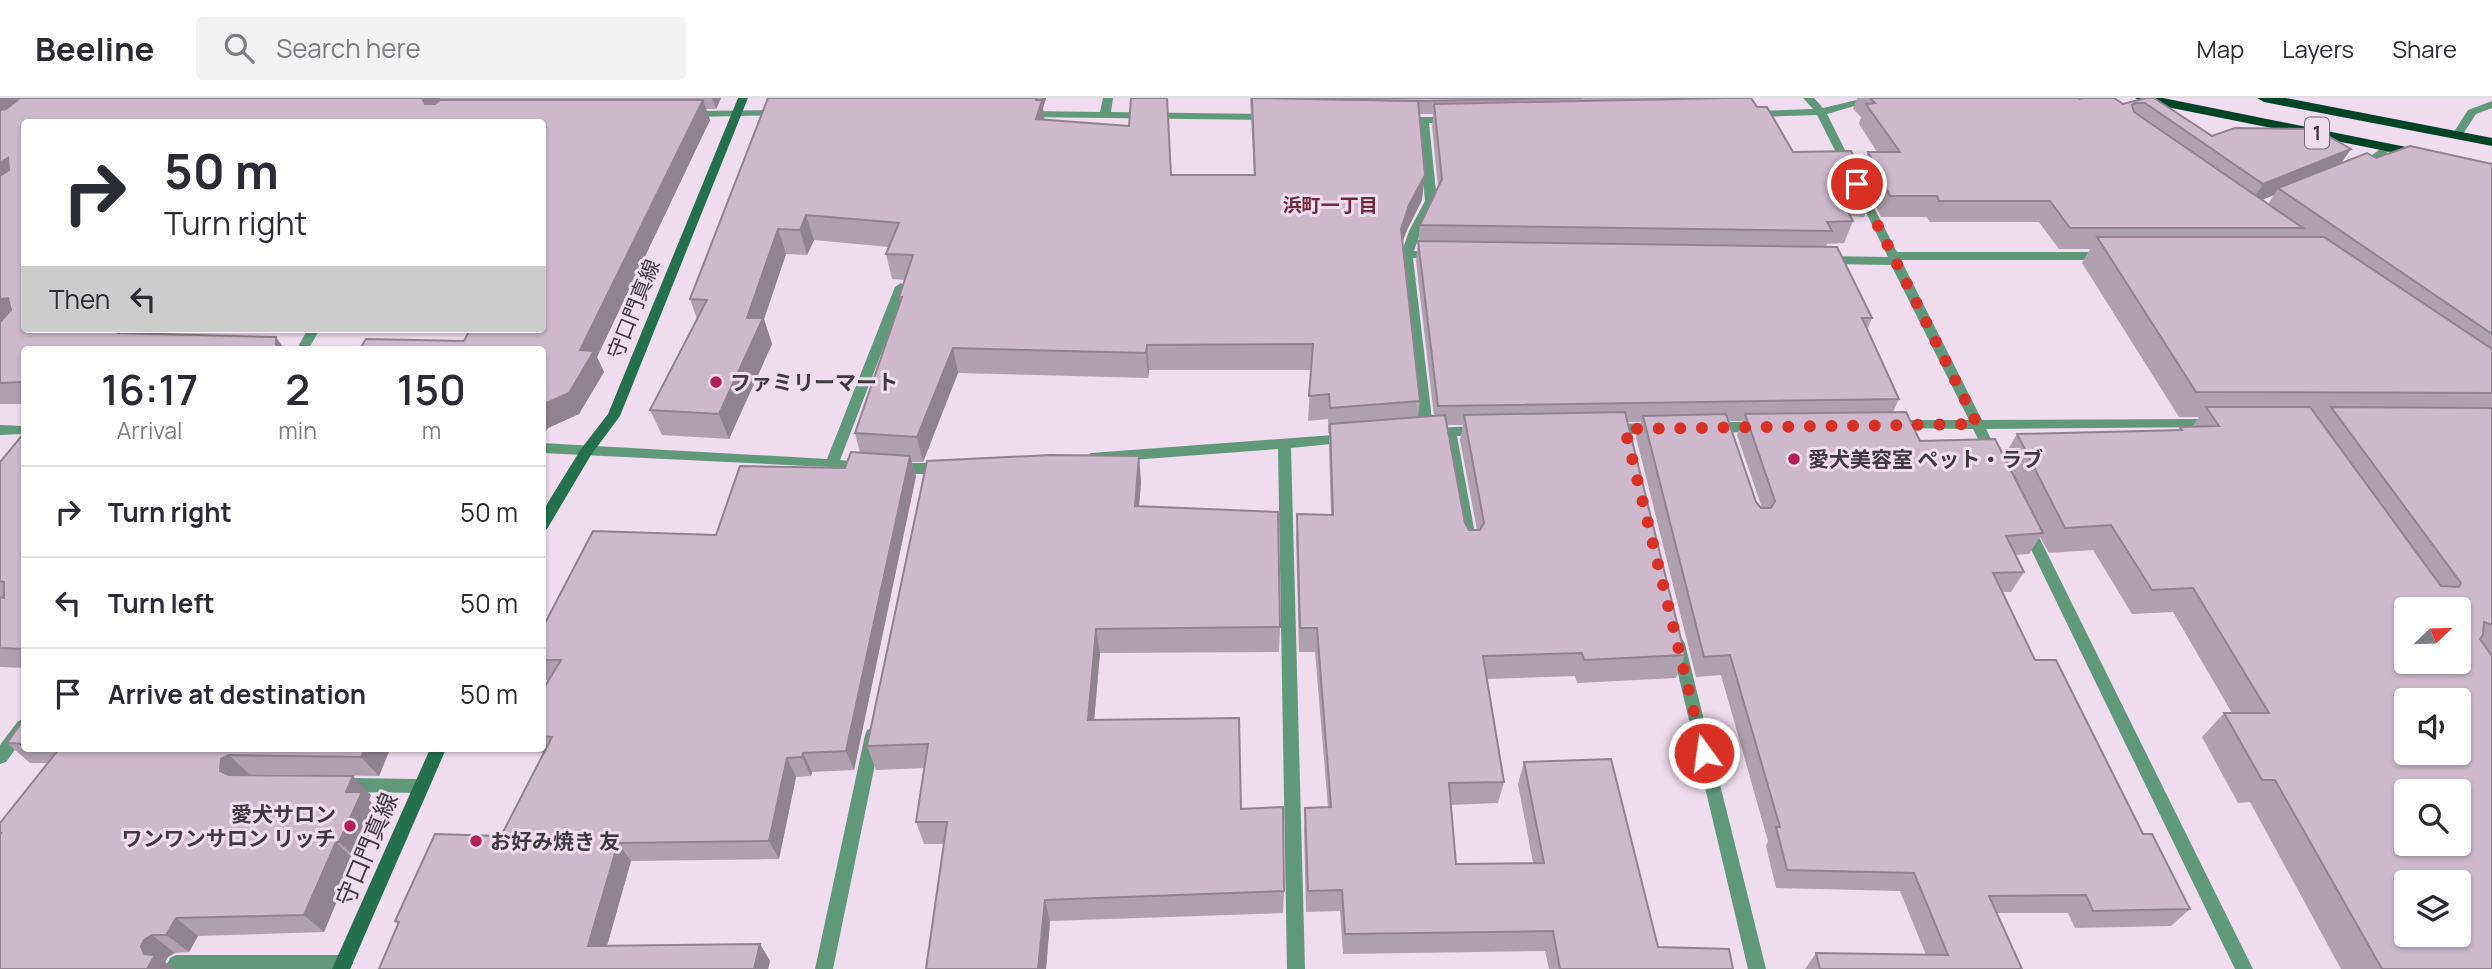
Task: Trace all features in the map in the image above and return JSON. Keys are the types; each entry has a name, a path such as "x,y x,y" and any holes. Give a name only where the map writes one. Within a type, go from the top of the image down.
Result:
{"highway":[{"name":"1","path":"2142,98 2440,158"},
{"name":"1","path":"2264,98 2492,142"}],"main road":[{"name":"守口門真線","path":"546,518 586,452 614,416 743,98"},
{"name":"守口門真線","path":"342,966 437,752"}],"street":[{"path":"1105,114 1108,98"},
{"path":"1808,98 1821,112 2001,473"},
{"path":"1738,114 1821,112 1877,98"},
{"path":"2457,135 2472,112 2492,104"},
{"path":"682,114 792,113"},
{"path":"1010,114 1285,118"},
{"path":"1396,120 1464,120"},
{"path":"1423,120 1431,201 1415,231 1407,254 1421,433 1491,431"},
{"path":"2352,170 2365,165 2388,147"},
{"path":"1407,254 1449,255"},
{"path":"1811,260 2115,256"},
{"path":"831,464 901,287"},
{"path":"1884,425 2225,424"},
{"path":"1700,428 1778,426"},
{"path":"1598,429 1627,435 1675,428"},
{"path":"0,430 21,430"},
{"path":"1450,432 1470,547"},
{"path":"1078,458 1362,438"},
{"path":"1284,443 1296,969"},
{"path":"546,448 879,467 926,476 955,467"},
{"path":"2019,510 2244,969"},
{"path":"1675,631 1757,969"},
{"path":"824,969 877,712"},
{"path":"0,757 21,730"},
{"path":"328,785 420,786"},
{"path":"176,964 342,966"}],"building":[{"path":"20,98 424,98 425,104 435,104 440,100 703,100 580,350 594,351 569,393 546,403 546,346 362,346 366,339 464,341 468,333 546,333 546,119 21,119 21,333 276,337 276,346 21,346 21,382 0,383 0,322 11,310 8,298 0,299 0,176 9,170 8,158 0,163 0,110 6,109"},
{"path":"768,98 1036,98 1042,100 1036,119 1129,126 1131,98 1167,98 1171,175 1255,175 1252,98 1418,101 1425,175 1409,205 1401,229 1420,401 1330,408 1329,394 1309,396 1313,344 1147,345 1146,353 953,348 917,437 855,433 902,297 899,297 913,255 886,254 899,223 806,215 800,230 778,229 747,318 763,318 719,414 650,410 707,300 690,299"},
{"path":"1266,98 1582,98 1424,101"},
{"path":"1751,98 1757,107 1767,107 1793,152 1851,151 1873,194 1838,194 1853,221 1827,222 1832,231 1420,225 1442,179 1434,104"},
{"path":"1870,98 2114,98 2123,104 2154,98 2212,136 2235,128 2316,129 2351,149 2263,184 2145,103 2135,103 2132,105 2134,112 2303,228 2070,228 2050,201 1939,201 1937,196 1890,196 1868,152 1900,152 1866,104 1875,103"},
{"path":"2410,146 2492,164 2492,334 2278,188 2367,153 2376,158"},
{"path":"2097,237 2324,237 2492,349 2492,393 2196,392"},
{"path":"1418,241 1837,247 1872,318 1862,318 1899,399 1438,406"},
{"path":"2206,407 2310,407 2441,586 2459,587 2461,583 2331,407 2492,408 2492,625 2484,622 2480,639 2492,656 2492,969 2382,969 2275,780 2262,780 2224,713 2269,713 2193,588 2152,590 2111,525 2065,528 2017,434 2182,430 2180,427 2219,426"},
{"path":"1625,412 1685,655 1584,660 1582,653 1483,656 1504,782 1449,783 1456,864 1544,863 1524,762 1611,759 1658,947 1729,949 1733,969 1560,969 1553,931 1345,934 1342,890 1308,891 1305,808 1331,807 1317,628 1300,628 1297,514 1333,515 1330,424 1445,415 1465,523 1469,530 1480,530 1484,523 1464,415"},
{"path":"1906,412 1920,441 1995,439 2043,533 2006,536 2024,572 1993,573 2035,660 2056,660 2143,834 2152,834 2190,909 2093,911 2086,895 1989,896 2022,969 1820,969 1816,953 1948,955 1914,873 1787,870 1776,827 1780,827 1730,655 1704,657 1643,416 1726,414 1756,502 1761,508 1771,508 1775,501 1745,414"},
{"path":"21,437 21,649 0,648 0,597 4,598 4,582 0,581 0,462"},
{"path":"851,452 910,456 846,751 803,753 802,757 787,758 769,841 618,843 588,946 760,944 754,969 379,969 399,922 395,921 435,834 501,836 546,752 552,737 546,736 546,684 561,660 546,660 546,621 593,531 716,535 740,466 845,468"},
{"path":"1051,455 1139,456 1135,506 1278,512 1280,627 1096,629 1088,720 1239,718 1241,809 1283,807 1284,891 1045,900 1038,969 926,969 947,822 916,822 928,744 867,746 927,461"},
{"path":"21,723 21,744 7,743"},
{"path":"57,752 364,752 361,757 229,755 221,759 220,771 229,775 353,776 346,792 362,792 339,842 336,842 304,915 176,918 166,935 152,935 144,940 141,946 144,954 155,955 147,969 0,969 0,823"}],"place":[{"name":"ファミリーマート","path":"716,382"},
{"name":"愛犬美容室 ペット・ラブ","path":"1794,459"},
{"name":"愛犬サロン ワンワンサロン リッチ","path":"350,826"},
{"name":"お好み焼き 友","path":"476,841"}],"district":[{"name":"浜町一丁目","path":"1330,205"}],"route":[{"path":"1704,753 1625,429 1977,424 1857,184"}]}
